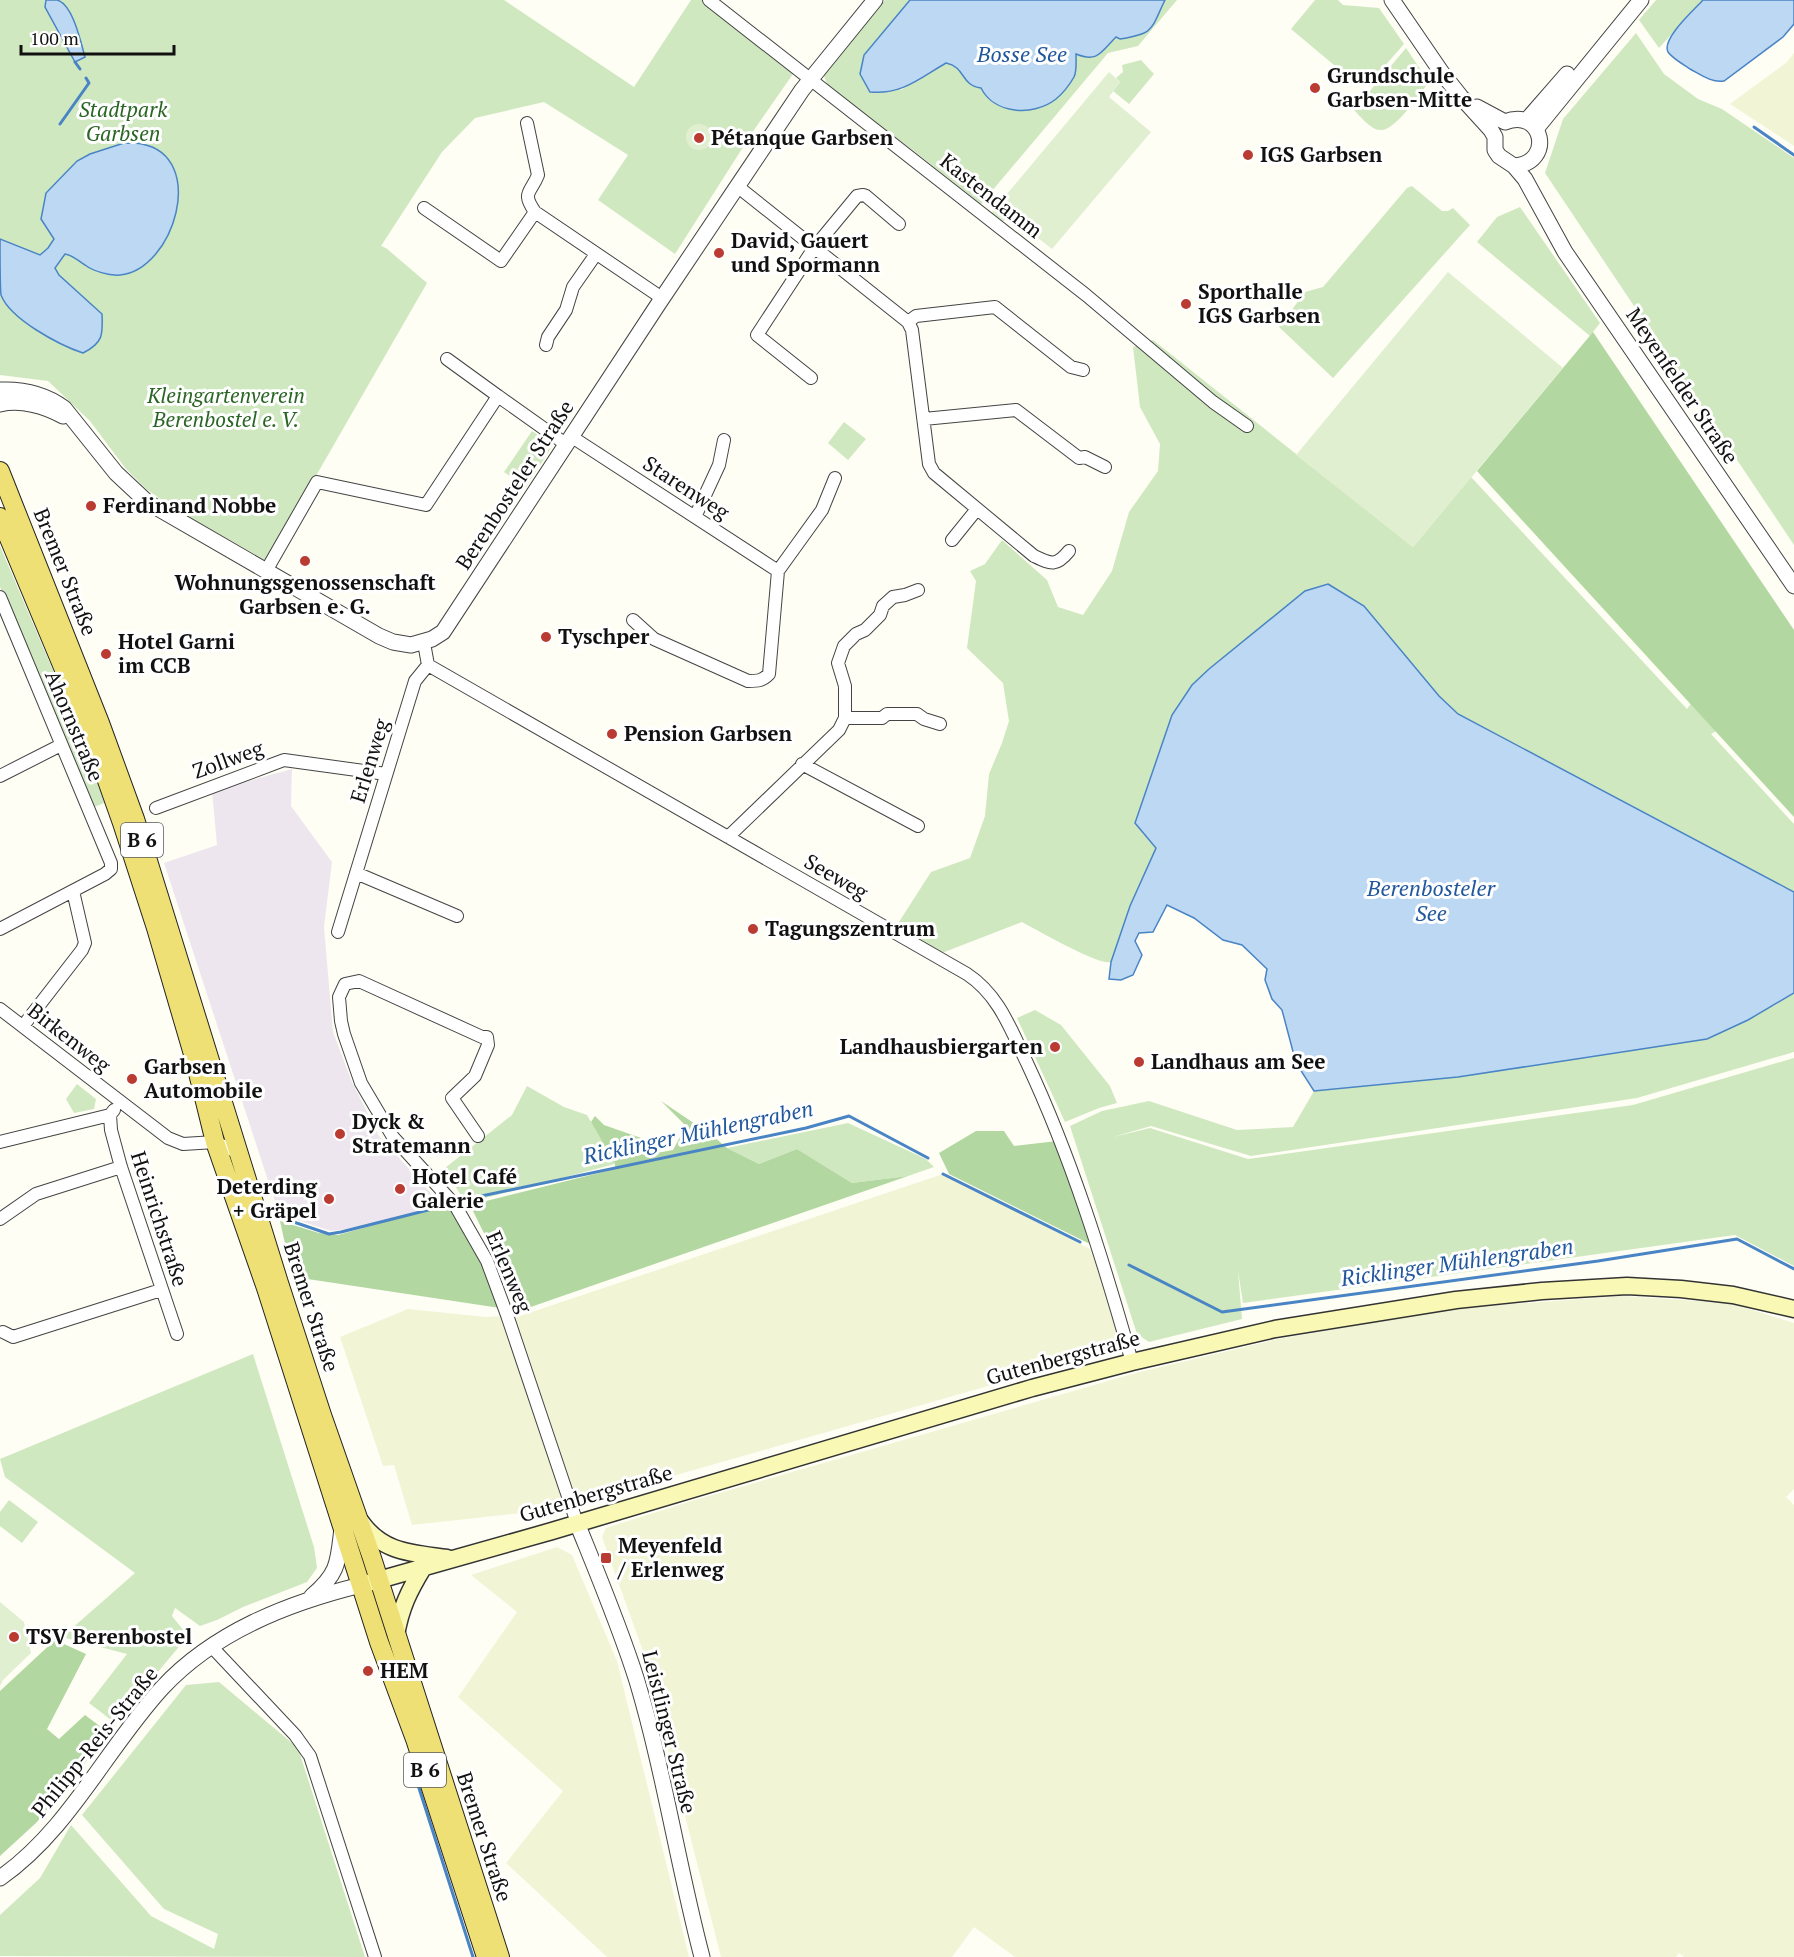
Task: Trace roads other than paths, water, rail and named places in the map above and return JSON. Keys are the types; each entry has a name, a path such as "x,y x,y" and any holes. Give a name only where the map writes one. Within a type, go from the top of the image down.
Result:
{"main road":[{"name":"Bremer Straße","path":"0,471 100,723 135,819 283,1294 359,1519 379,1642 415,1739 486,1957"},
{"name":"Bremer Straße","path":"0,517 88,727 122,823 195,1061 215,1142 266,1288 342,1528 396,1635 500,1957"},
{"name":"Gutenbergstraße","path":"370,1582 1032,1388 1275,1329 1456,1300 1542,1291 1627,1286 1733,1295 1794,1309"},
{"path":"359,1519 373,1536 387,1546 406,1552 451,1559"},
{"path":"396,1635 405,1598 423,1568"}],"street":[{"name":"Kastendamm","path":"709,0 1086,295 1213,402 1247,426"},
{"name":"Berenbosteler Straße","path":"424,643 438,637 443,632 662,298 810,78 875,0"},
{"name":"Meyenfelder Straße","path":"1392,0 1461,97 1491,130 1499,156 1514,166 1525,179 1565,252 1794,586"},
{"path":"1531,125 1628,0"},
{"path":"1531,125 1641,0"},
{"name":"Meyenfelder Straße","path":"1461,97 1505,122"},
{"path":"1495,137 1505,122 1512,120 1531,125"},
{"path":"527,123 537,175 527,197 535,212 662,298"},
{"name":"Meyenfelder Straße","path":"1531,125 1540,142 1539,149 1531,161 1540,206"},
{"path":"1514,166 1531,161"},
{"path":"737,186 908,322 912,330 931,469 1034,556 1050,563 1061,561 1069,551"},
{"path":"811,378 757,335 814,248 857,196 866,196 899,224"},
{"path":"424,208 501,261 535,212"},
{"path":"546,345 566,310 573,287 596,254"},
{"path":"908,322 916,316 995,307 1071,367 1083,370"},
{"name":"Starenweg","path":"447,359 498,396 778,572"},
{"path":"266,571 317,482 426,506 498,396"},
{"path":"2,401 41,407 56,412 77,424 116,473 142,498 167,515 379,636 404,644 424,643 428,665"},
{"path":"924,419 1016,410 1079,458 1085,457 1105,467"},
{"path":"695,518 719,465 724,440"},
{"path":"633,620 654,639 748,681 764,679 769,674 778,572 822,510 835,478"},
{"path":"952,540 977,509"},
{"path":"728,837 839,730 845,718 845,686 838,663 844,646 880,615 883,606 893,597 918,590"},
{"name":"Ahornstraße","path":"0,597 111,863 111,869 105,874 73,891"},
{"name":"Erlenweg","path":"338,932 415,681 428,665"},
{"name":"Seeweg","path":"428,665 967,974 986,988 995,998 1006,1018 1056,1126 1094,1234 1132,1362"},
{"path":"845,718 882,718 887,714 917,714 940,724"},
{"path":"0,776 61,746"},
{"name":"Zollweg","path":"156,808 284,760 386,774"},
{"path":"802,764 918,826"},
{"path":"356,873 457,916"},
{"path":"0,929 73,891 85,943 23,1026"},
{"name":"Erlenweg","path":"478,1136 452,1098 475,1076 488,1045 488,1037 482,1037 359,981 345,984 339,997 342,1028 361,1083 393,1137 455,1205 487,1261 577,1523"},
{"name":"Birkenweg","path":"0,1009 175,1142 193,1145 215,1142 240,1154"},
{"path":"0,1142 110,1115 120,1102"},
{"name":"Heinrichstraße","path":"110,1115 111,1130 121,1167 177,1334"},
{"path":"0,1219 36,1194 121,1167"},
{"path":"3,1332 13,1337 161,1290"},
{"name":"Leistlinger Straße","path":"577,1523 613,1609 637,1683 702,1957"},
{"path":"308,1600 328,1582 336,1567 342,1528"},
{"name":"Philipp-Reis-Straße","path":"0,1878 32,1852 55,1827 162,1689 187,1664 211,1646 271,1613 370,1582"},
{"path":"211,1646 295,1735 310,1756 375,1957"}],"water":[{"path":"46,0 57,0 68,9 76,25 85,57 75,62 45,7"},
{"name":"Bosse See","path":"910,0 1165,0 1157,18 1146,32 1120,39 1116,37 1094,57 1076,54 1075,75 1056,99 1036,109 1015,110 995,103 981,88 969,83 957,68 946,63 901,88 892,91 870,92 860,74 864,55"},
{"path":"1703,0 1794,0 1794,24 1783,37 1724,81 1715,81 1675,59 1668,52 1667,46 1674,32"},
{"path":"124,143 142,144 162,153 174,169 178,190 176,212 168,235 156,254 139,268 120,275 106,274 65,254 55,268 59,275 102,314 100,338 95,346 83,353 36,330 6,304 1,295 0,239 40,255 54,239 41,219 46,193 77,161 90,154"},
{"name":"Berenbosteler See","path":"1328,584 1364,606 1439,696 1458,714 1794,892 1794,993 1748,1020 1707,1039 1458,1077 1314,1091 1296,1063 1282,1010 1272,999 1265,980 1267,969 1242,945 1223,940 1194,918 1167,905 1153,932 1139,933 1135,941 1142,955 1133,975 1121,980 1109,979 1111,962 1130,906 1156,848 1135,823 1172,715 1192,685 1209,669 1305,591"}],"waterway":[{"path":"75,62 80,69"},
{"path":"60,124 89,83 86,78"},
{"path":"1754,127 1794,155"},
{"name":"Ricklinger Mühlengraben","path":"467,1199 806,1128 849,1116 928,1158"},
{"name":"Ricklinger Mühlengraben","path":"943,1174 1080,1242"},
{"name":"Ricklinger Mühlengraben","path":"279,1217 329,1234 436,1208"},
{"name":"Ricklinger Mühlengraben","path":"1129,1265 1222,1312 1598,1261 1737,1239 1794,1269"},
{"path":"417,1782 473,1957"}],"place":[{"name":"Grundschule Garbsen-Mitte","path":"1315,88"},
{"name":"Pétanque Garbsen","path":"699,138"},
{"name":"IGS Garbsen","path":"1248,155"},
{"name":"David, Gauert und Spormann","path":"719,253"},
{"name":"Sporthalle IGS Garbsen","path":"1186,304"},
{"name":"Ferdinand Nobbe","path":"91,506"},
{"name":"Wohnungsgenossenschaft Garbsen e. G.","path":"305,561"},
{"name":"Tyschper","path":"546,637"},
{"name":"Hotel Garni im CCB","path":"106,654"},
{"name":"Pension Garbsen","path":"612,734"},
{"name":"Tagungszentrum","path":"753,929"},
{"name":"Landhausbiergarten","path":"1055,1047"},
{"name":"Landhaus am See","path":"1139,1062"},
{"name":"Garbsen Automobile","path":"132,1079"},
{"name":"Dyck & Stratemann","path":"340,1134"},
{"name":"Hotel Café Galerie","path":"400,1189"},
{"name":"Deterding + Gräpel","path":"329,1199"},
{"name":"Meyenfeld / Erlenweg","path":"606,1558"},
{"name":"TSV Berenbostel","path":"14,1637"},
{"name":"HEM","path":"368,1671"}],"park label":[{"name":"Stadtpark Garbsen","path":"123,122"},
{"name":"Kleingartenverein Berenbostel e. V.","path":"226,408"}]}
